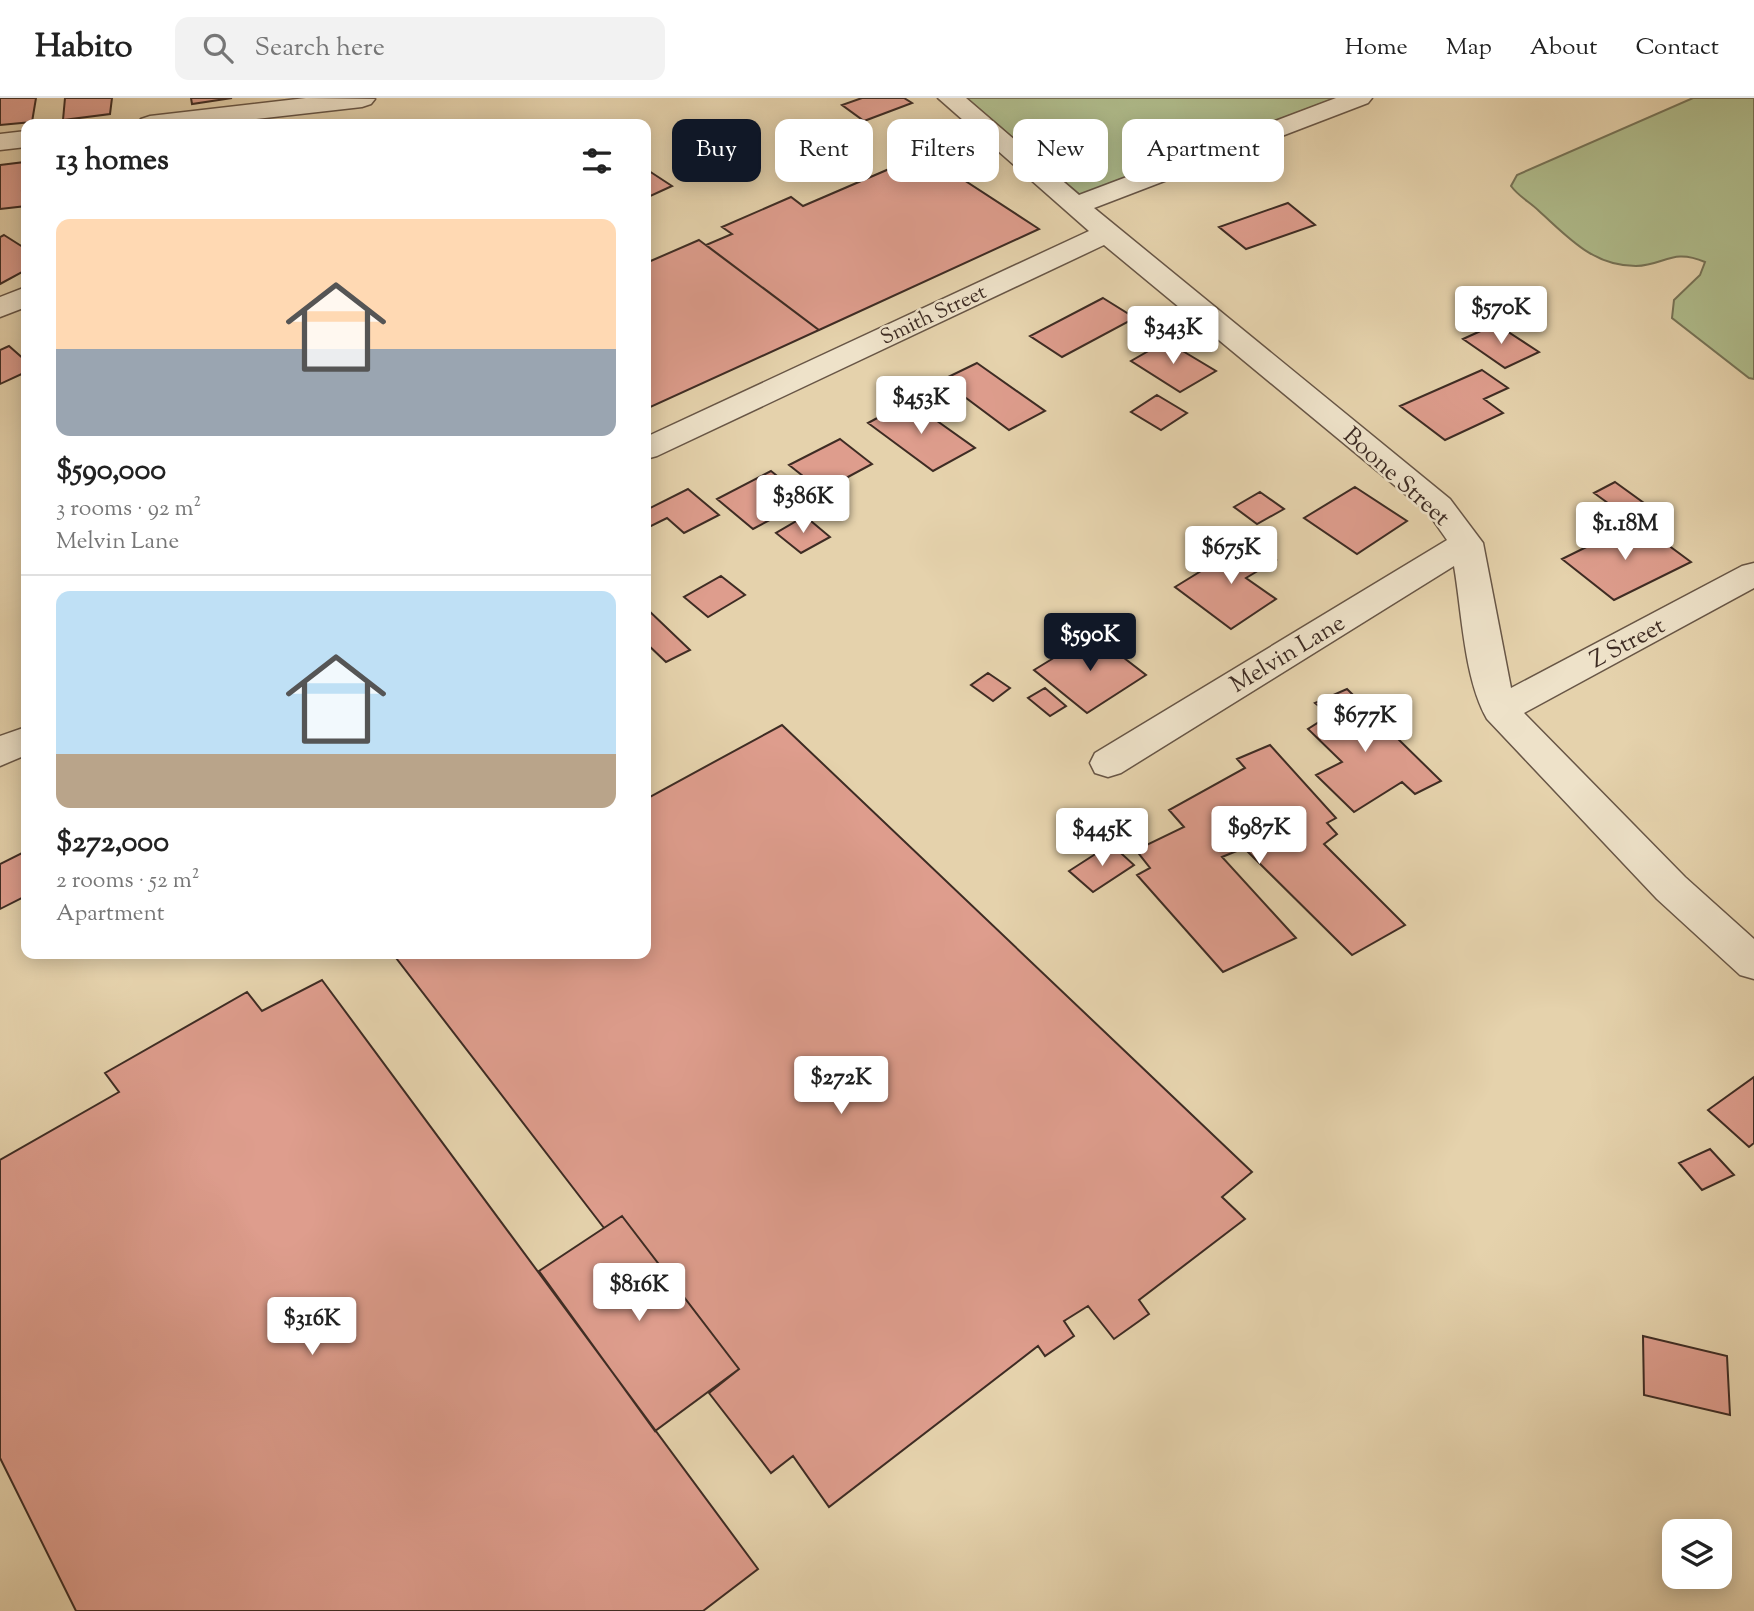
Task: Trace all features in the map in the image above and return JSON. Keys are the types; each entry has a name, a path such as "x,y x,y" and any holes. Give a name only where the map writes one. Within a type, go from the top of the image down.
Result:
{"street":[{"path":"191,119 362,98 364,119"},
{"name":"Boone Street","path":"951,98 1107,233 1439,506 1467,543 1488,668 1500,710 1671,888 1754,963"},
{"path":"1076,205 1359,98"},
{"path":"0,142 21,140"},
{"name":"Smith Street","path":"651,447 1107,233"},
{"path":"0,308 21,298"},
{"name":"Melvin Lane","path":"1108,763 1467,543"},
{"name":"Z Street","path":"1500,710 1754,575"},
{"path":"0,752 21,742"}],"green space":[{"path":"966,98 1336,98 1281,119 1122,119 1122,179 1080,195 1065,182 1108,182 1108,119 1013,119 1013,138 999,126 999,119 991,119"},
{"path":"1693,98 1754,98 1754,379 1749,378 1672,318 1674,300 1700,275 1705,262 1676,257 1636,266 1621,265 1594,256 1511,186 1517,175"}],"building":[{"path":"0,98 36,98 32,119 0,125"},
{"path":"65,98 112,98 110,114 63,119"},
{"path":"191,98 232,98 192,104"},
{"path":"862,98 904,98 912,103 869,119 861,119 842,105"},
{"path":"21,162 21,207 0,209 0,165"},
{"path":"887,170 887,182 967,182 1039,229 819,330 706,245 732,234 722,227 791,197 803,206 859,182 873,182 873,176"},
{"path":"651,172 672,186 651,196"},
{"path":"1288,203 1315,225 1246,249 1219,227"},
{"path":"4,235 21,246 21,273 0,284 0,237"},
{"path":"699,240 819,330 651,407 651,261"},
{"path":"1103,298 1135,318 1062,357 1030,336"},
{"path":"1496,324 1539,352 1505,368 1463,339"},
{"path":"1166,341 1216,371 1180,392 1131,361"},
{"path":"9,346 21,357 21,374 0,384 0,350"},
{"path":"977,363 1045,411 1009,430 942,380"},
{"path":"1482,370 1508,388 1484,399 1503,413 1445,440 1400,406"},
{"path":"1157,395 1187,413 1161,430 1131,412"},
{"path":"909,401 975,448 933,471 868,423"},
{"path":"840,439 872,464 822,491 789,465"},
{"path":"771,471 807,500 753,529 717,499"},
{"path":"1615,482 1662,516 1641,527 1594,493"},
{"path":"1355,487 1407,521 1357,554 1304,518"},
{"path":"688,489 719,515 684,533 667,518 651,526 651,508"},
{"path":"1260,492 1284,509 1257,524 1234,507"},
{"path":"805,516 830,537 801,553 776,533"},
{"path":"1625,528 1640,539 1653,534 1691,562 1614,600 1562,559"},
{"path":"1250,541 1276,560 1246,578 1276,599 1231,629 1175,587"},
{"path":"721,576 745,595 708,617 684,597"},
{"path":"651,613 690,650 666,662 651,648"},
{"path":"1093,634 1146,675 1087,713 1034,670"},
{"path":"988,673 1010,688 993,701 971,685"},
{"path":"1045,688 1066,706 1050,716 1028,698"},
{"path":"1347,689 1441,781 1415,794 1402,782 1354,812 1316,775 1342,762 1308,729 1330,715 1315,703"},
{"path":"782,725 1252,1172 1222,1197 1245,1219 1139,1300 1149,1314 1114,1339 1088,1306 1064,1321 1074,1336 1045,1356 1038,1346 829,1507 793,1456 771,1473 709,1393 739,1369 622,1216 604,1228 397,959 651,959 651,796"},
{"path":"1270,745 1336,818 1327,823 1337,834 1324,844 1405,925 1352,955 1244,848 1222,857 1296,938 1223,972 1137,875 1150,868 1136,850 1184,827 1169,810 1245,768 1237,759"},
{"path":"1111,844 1134,865 1093,892 1069,871"},
{"path":"21,854 21,898 0,909 0,864"},
{"path":"322,980 758,1569 703,1611 76,1611 0,1458 0,1160 119,1092 105,1073 247,992 262,1011"},
{"path":"1754,1077 1754,1143 1749,1147 1708,1110"},
{"path":"1710,1149 1734,1175 1702,1190 1679,1163"},
{"path":"622,1216 739,1369 655,1431 539,1271"},
{"path":"1643,1336 1727,1356 1730,1415 1644,1395"}]}
